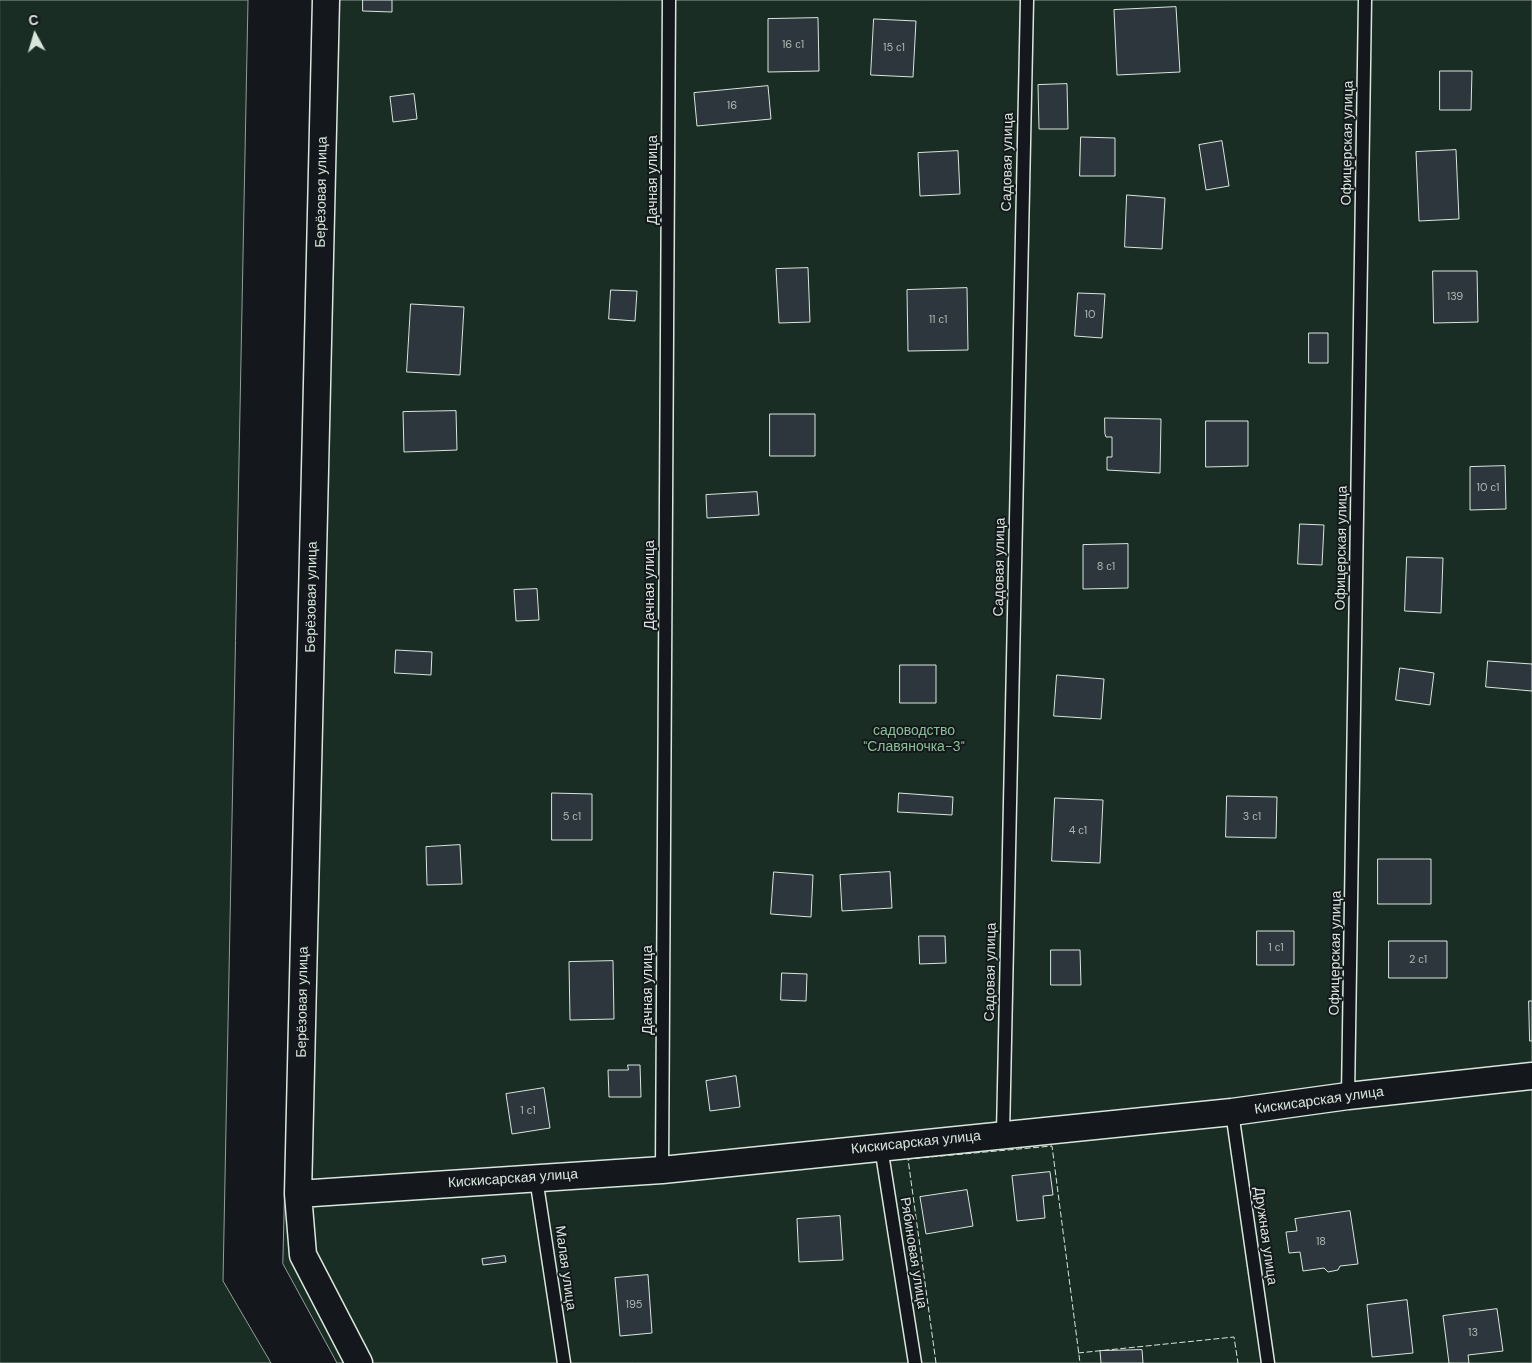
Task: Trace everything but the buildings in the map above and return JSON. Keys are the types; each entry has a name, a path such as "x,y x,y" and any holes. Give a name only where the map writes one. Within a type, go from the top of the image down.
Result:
{"street":[{"name":"Берёзовая улица","path":"326,0 298,1194 303,1255 359,1363"},
{"name":"Кискисарская улица","path":"298,1194 662,1170 1232,1112 1348,1096 1532,1076"}],"lane":[{"name":"Дачная улица","path":"662,1170 668,0"},
{"name":"Садовая улица","path":"1003,1134 1026,0"},
{"name":"Офицерская улица","path":"1348,1096 1365,0"},
{"name":"Дружная улица","path":"1232,1112 1268,1363"},
{"name":"Рябиновая улица","path":"881,1147 915,1363"},
{"name":"Малая улица","path":"536,1178 564,1363"}],"green space":[{"path":"0,0 248,0 223,1281 271,1363 0,1363"},
{"name":"садоводство \"Славяночка-3\"","path":"314,0 1532,0 1532,1363 337,1363 283,1264"}],"fence":[{"path":"936,1363 908,1159 1052,1146 1080,1363"},
{"path":"1078,1353 1234,1337 1238,1363"}]}
